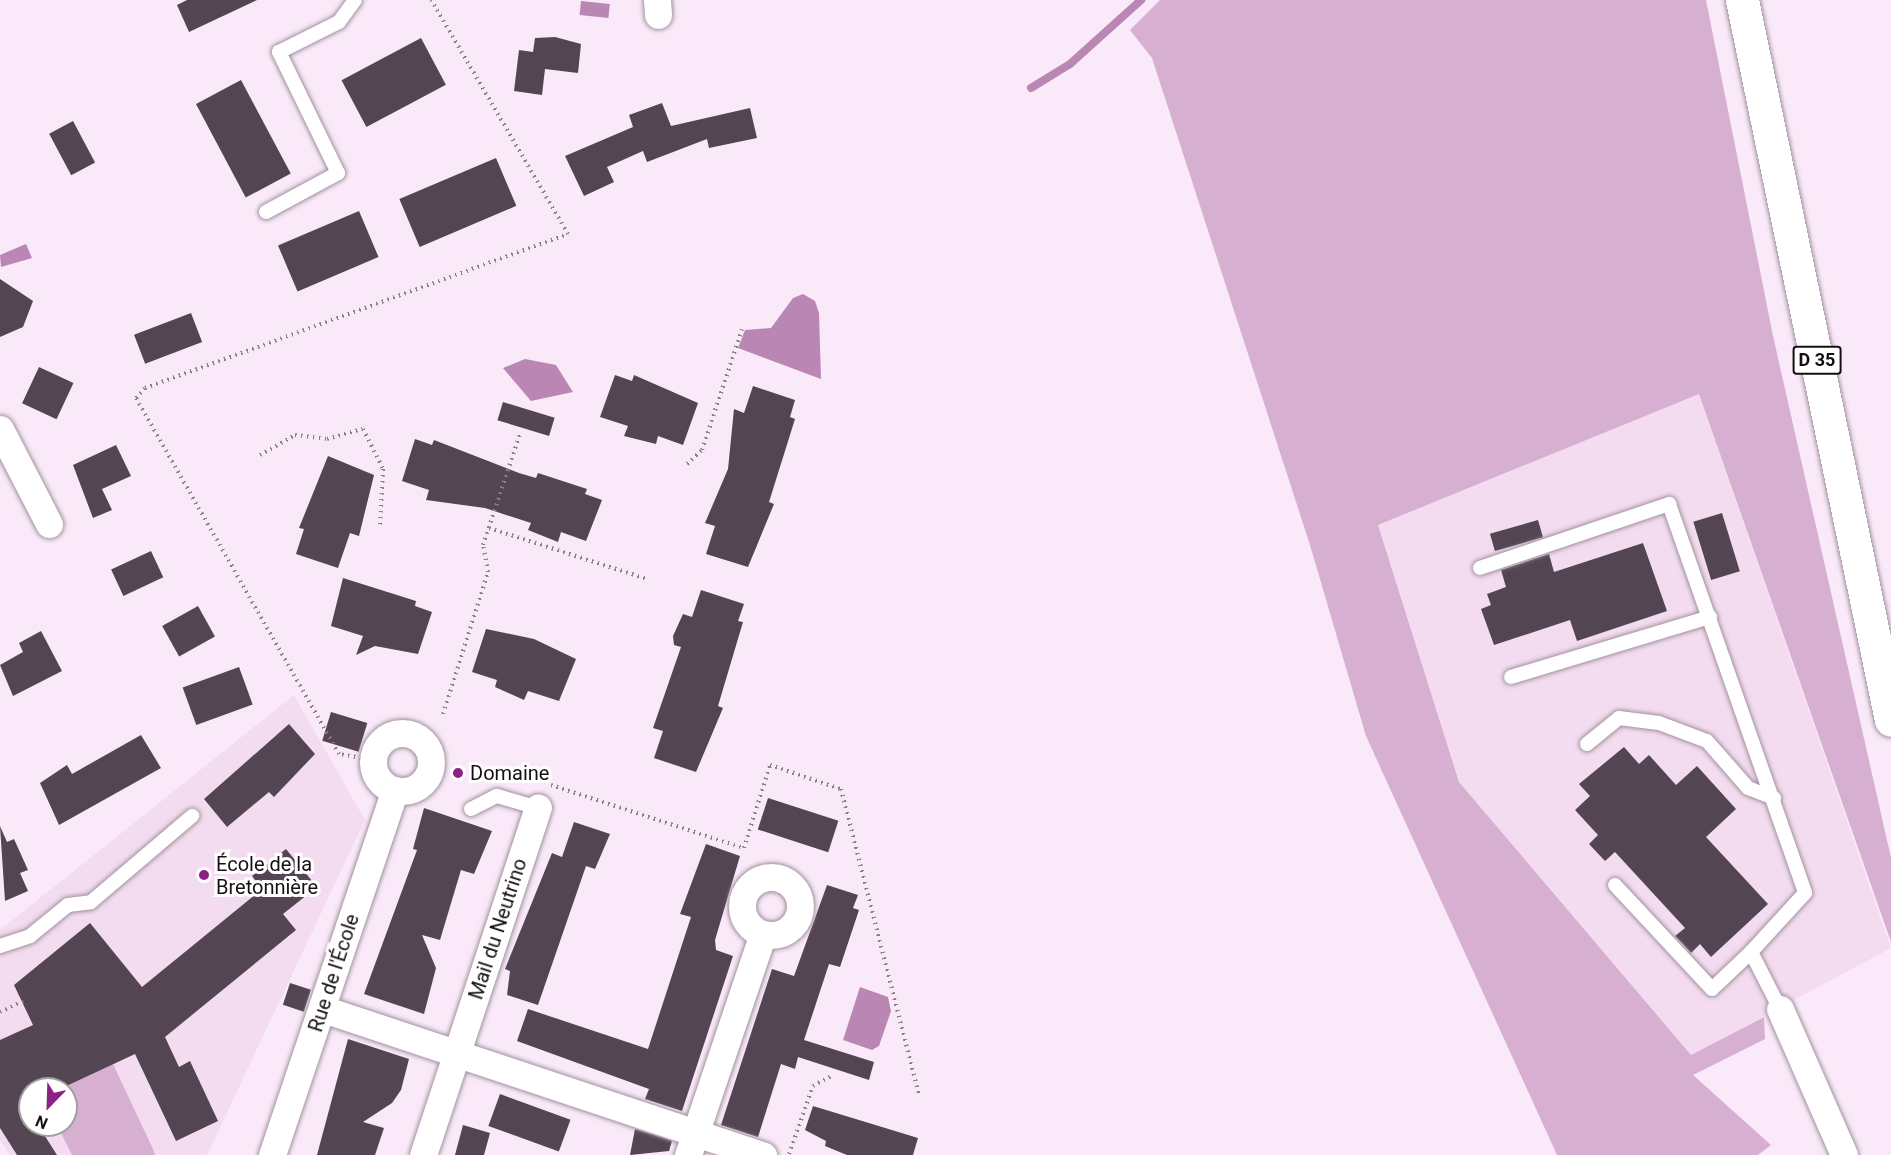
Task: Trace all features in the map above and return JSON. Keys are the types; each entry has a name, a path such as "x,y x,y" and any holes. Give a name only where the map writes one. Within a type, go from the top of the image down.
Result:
{"main road":[{"name":"D 35","path":"1742,0 1891,720"}],"street":[{"path":"0,429 49,524"},
{"path":"403,733 425,744 431,760 428,775 410,790 395,790 382,784 373,760 390,736 403,733"},
{"name":"Rue de l'École","path":"272,1155 395,790"},
{"name":"Mail du Neutrino","path":"423,1155 538,808"},
{"path":"693,1143 763,934"},
{"path":"323,1009 458,1051 693,1143 763,1155"},
{"path":"1780,1009 1844,1155"}],"lane":[{"path":"266,212 338,173 279,52 339,22 355,0"},
{"path":"1480,568 1669,504 1774,798 1805,893 1712,989 1615,885"},
{"path":"1511,677 1710,617"},
{"path":"1587,744 1619,718 1659,723 1707,741 1748,788 1774,798"},
{"path":"471,809 497,796 538,808"},
{"path":"0,946 30,936 68,905 92,903 192,816"},
{"path":"1750,952 1780,1009"}],"path":[{"path":"373,760 339,754 136,406 136,398 145,388 568,234 431,0"},
{"path":"687,464 702,450 742,329"},
{"path":"260,454 295,435 327,439 363,429 384,469 380,525"},
{"path":"442,714 488,572 483,545 520,434"},
{"path":"489,528 647,579"},
{"path":"538,808 548,785 558,785 744,848 770,765 842,789 920,1094"},
{"path":"0,1012 24,1001"},
{"path":"789,1155 813,1086 831,1076"}],"shaded area":[{"path":"1160,0 1706,0 1773,336 1891,858 1891,942 1699,394 1378,525 1459,782 1691,1055 1764,1017 1765,1039 1693,1075 1771,1145 1758,1155 1557,1155 1366,736 1310,545 1152,58 1130,30"},
{"path":"581,1 610,4 608,18 580,15"},
{"path":"26,244 32,258 1,267 0,255"},
{"path":"803,294 815,301 819,313 821,379 738,348 745,330 771,328 793,298"},
{"path":"525,359 556,365 573,392 531,401 503,368"},
{"path":"1699,394 1891,948 1691,1055 1459,782 1378,525"},
{"name":"École de la Bretonnière","path":"294,695 365,820 207,1155 10,1155 0,1140 0,930"},
{"path":"860,987 888,997 891,1011 879,1046 872,1050 843,1040"},
{"path":"113,1064 155,1155 72,1155 63,1137 78,1137 78,1081"}],"building":[{"path":"187,0 257,0 189,32 177,5"},
{"path":"555,37 581,44 578,73 545,69 542,95 514,91 519,50 533,52 535,38"},
{"path":"421,38 446,85 366,127 342,80"},
{"path":"241,80 291,174 246,198 196,104"},
{"path":"662,103 671,126 750,108 757,138 709,148 707,139 647,162 643,151 607,167 614,182 584,196 565,156 633,127 629,115"},
{"path":"73,121 95,162 71,175 49,134"},
{"path":"496,158 516,206 420,247 399,199"},
{"path":"359,211 379,257 298,291 278,245"},
{"path":"0,279 33,301 23,327 0,337"},
{"path":"191,313 202,342 145,364 134,335"},
{"path":"39,367 73,383 57,419 22,403"},
{"path":"615,375 632,381 634,375 698,403 683,445 658,436 656,444 624,436 628,426 600,417"},
{"path":"753,386 795,400 790,417 795,419 769,502 774,504 748,567 706,554 715,526 705,523 728,469 734,409 744,413"},
{"path":"503,402 555,418 549,436 497,420"},
{"path":"415,439 432,445 434,440 519,473 536,478 538,473 587,489 585,494 602,500 586,541 561,532 558,542 528,530 531,523 485,508 426,500 429,490 402,481"},
{"path":"116,445 131,476 102,489 112,510 93,518 73,465"},
{"path":"328,456 374,475 359,536 350,533 338,568 296,554 304,529 299,528"},
{"path":"1722,513 1740,571 1711,580 1693,522"},
{"path":"1538,520 1543,537 1495,551 1490,534"},
{"path":"1643,543 1667,611 1577,641 1570,620 1494,645 1481,609 1491,605 1487,594 1506,587 1501,570 1549,554 1554,572"},
{"path":"151,551 163,577 123,596 111,570"},
{"path":"343,578 416,601 415,606 432,612 418,654 375,646 356,655 363,636 331,626"},
{"path":"701,590 744,604 738,621 743,622 718,706 723,708 696,772 654,758 663,731 653,728 681,647 674,645 673,636 683,614 692,617"},
{"path":"198,606 215,637 179,656 162,626"},
{"path":"486,629 534,639 576,659 559,701 528,691 524,700 495,687 497,680 472,672"},
{"path":"41,631 62,671 13,696 0,665 23,652 19,643"},
{"path":"239,667 253,705 196,725 183,688"},
{"path":"331,712 367,723 359,752 322,741"},
{"path":"289,724 315,754 274,797 269,792 227,827 204,799"},
{"path":"141,735 161,768 59,825 40,783 67,765 72,774"},
{"path":"1624,747 1639,764 1649,755 1676,785 1697,766 1736,809 1706,837 1768,904 1711,957 1700,944 1691,953 1675,936 1685,928 1615,852 1605,861 1589,844 1598,835 1575,810 1590,796 1579,784"},
{"path":"768,798 838,821 828,852 758,829"},
{"path":"424,808 492,831 474,874 461,870 440,940 422,935 436,968 424,1014 364,994 417,850 413,849"},
{"path":"574,822 610,834 595,869 586,866 538,1005 507,995 510,971 505,969 552,853 562,857"},
{"path":"0,826 7,842 14,839 28,870 20,873 28,891 5,901"},
{"path":"706,844 740,856 715,940 716,950 733,956 682,1111 645,1099 649,1089 517,1041 528,1009 648,1049 691,917 680,914"},
{"path":"286,849 317,887 283,914 296,930 165,1037 179,1067 190,1061 218,1121 176,1141 135,1054 78,1081 78,1077 18,1077 18,1137 46,1137 57,1155 17,1155 0,1128 0,1040 33,1025 14,985 90,923 142,987 262,889 252,876"},
{"path":"827,885 858,895 853,908 859,910 840,967 829,964 804,1040 874,1062 869,1080 798,1057 795,1069 781,1064 758,1137 721,1125 772,969 794,976"},
{"path":"290,983 311,990 304,1012 283,1005"},
{"path":"348,1039 409,1059 401,1090 392,1103 363,1122 384,1128 375,1155 317,1155"},
{"path":"500,1094 570,1120 559,1152 488,1126"},
{"path":"813,1106 918,1138 913,1155 847,1155 825,1146 826,1141 805,1130"},
{"path":"463,1125 490,1133 484,1155 455,1155"},
{"path":"635,1129 672,1141 669,1151 630,1155"}],"waterway":[{"path":"1031,88 1070,64 1141,0"}],"place":[{"name":"Domaine","path":"458,773"},
{"name":"École de la Bretonnière","path":"204,875"}]}
